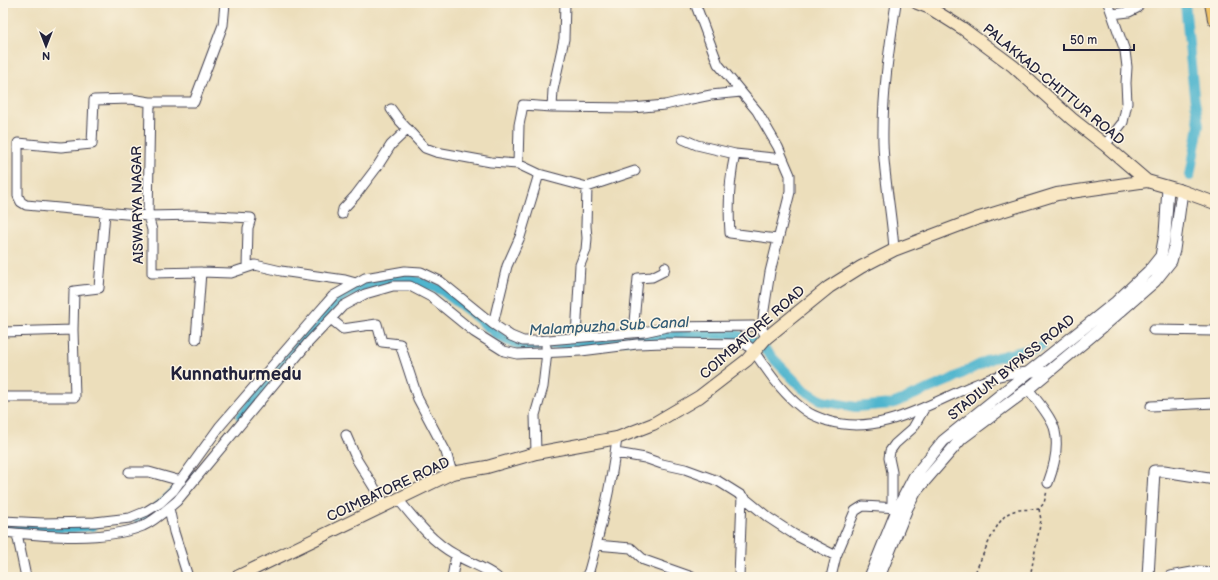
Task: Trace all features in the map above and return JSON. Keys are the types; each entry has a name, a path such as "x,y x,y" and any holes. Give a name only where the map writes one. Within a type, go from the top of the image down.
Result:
{"main road":[{"name":"PALAKKAD-CHITTUR ROAD","path":"917,3 930,8 962,28 1013,66 1072,120 1105,145 1147,181"},
{"path":"1212,3 1215,19"},
{"name":"COIMBATORE ROAD","path":"236,577 257,572 385,505 452,473 488,467 536,453 617,438 653,424 699,398 747,360 755,350 764,334 828,287 861,267 894,250 976,219 1056,194 1147,181 1182,191 1215,203"}],"street":[{"path":"225,3 223,24 194,102 150,102 131,99 94,100 92,144 61,147 18,143 18,196 20,202 26,204 105,212 148,216 197,215 251,218 248,228 247,267"},
{"path":"552,107 553,90 564,39 565,3"},
{"path":"695,3 718,64 757,111 778,147 790,175 790,192 770,272 764,334"},
{"path":"894,250 883,143 886,72 896,3"},
{"path":"1105,145 1123,122 1127,103 1127,67 1125,51 1108,3"},
{"path":"1112,14 1129,12 1137,8 1140,3"},
{"path":"518,164 519,125 523,105 613,108 665,105 705,96 741,92"},
{"name":"AISWARYA NAGAR","path":"150,102 148,216 152,230 152,273 231,273 255,265 281,271 345,280 356,283"},
{"path":"391,109 425,148 436,152 491,162 518,164 539,174 587,187 634,171"},
{"path":"342,214 343,209 377,167 391,145 408,130"},
{"path":"683,139 698,145 735,154 783,159"},
{"path":"735,154 730,177 728,211 730,233 778,239"},
{"path":"493,324 507,266 520,237 539,174"},
{"path":"576,337 580,265 586,250 588,238 586,226 587,187"},
{"name":"STADIUM BYPASS ROAD","path":"870,577 895,508 914,477 943,441 1116,302 1149,271 1161,256 1165,234 1168,188"},
{"name":"STADIUM BYPASS ROAD","path":"879,577 907,508 916,491 962,438 1028,389 1155,281 1170,261 1174,250 1182,191"},
{"path":"3,397 75,397 73,330 74,291 100,288 105,212"},
{"path":"633,333 638,278 652,277 664,271 665,267"},
{"path":"3,521 43,523 95,522 130,518 147,511 160,503 184,477 220,426 333,296 365,278 405,271 421,272 440,281 493,324 511,336 522,341 633,333 666,327 753,326 764,334"},
{"path":"196,339 201,272"},
{"path":"3,532 40,536 115,534 143,526 160,516 177,501 308,343 343,306 365,294 392,286 410,286 431,297 474,332 504,351 517,354 664,343 746,344 755,350 764,366 791,398 806,412 816,417 849,425 865,425 918,410 949,395 993,378 1029,372 1049,371"},
{"path":"331,319 343,329 377,324 382,342 400,344 418,399 446,452 452,473"},
{"path":"3,332 73,330"},
{"path":"1153,330 1215,331"},
{"path":"536,453 535,415 543,387 547,352 545,340"},
{"path":"1028,389 1043,408 1055,430 1056,451 1054,467 1048,484"},
{"path":"1151,406 1215,403"},
{"path":"831,577 836,556 855,511 863,506 895,508 892,472 889,458 890,450 913,428 926,407"},
{"path":"346,435 357,460 385,505"},
{"path":"586,577 596,545 616,453 617,438"},
{"path":"616,453 645,458 662,464 685,469 718,481 742,496 788,531 836,556"},
{"path":"1148,577 1154,471 1164,471 1215,480"},
{"path":"129,472 149,472 195,480"},
{"path":"739,577 742,496"},
{"path":"398,499 413,518 436,542 456,556 497,577"},
{"path":"169,508 176,538 188,577"},
{"path":"17,534 26,577"},
{"path":"596,545 631,548 644,560 692,577"},
{"path":"452,577 456,556"},
{"path":"1170,577 1198,572 1215,573"}],"path":[{"path":"1039,509 1044,503 1048,484"},
{"path":"973,577 999,522 1008,513 1021,509 1039,509"},
{"path":"1030,577 1041,520 1039,509"}],"waterway":[{"name":"Malampuzha Sub Canal","path":"1185,3 1194,96 1199,125 1190,176"},
{"name":"Malampuzha Sub Canal","path":"241,417 330,308 346,294 381,281 405,277 441,290 497,335 526,347 672,336 711,334 738,335 760,345 803,389 822,401 856,407 892,404 950,380 990,359 1042,346"},
{"name":"Malampuzha Sub Canal","path":"136,518 149,515 193,476"},
{"name":"Malampuzha Sub Canal","path":"3,526 68,528 93,526"}],"district":[{"name":"Kunnathurmedu","path":"236,374"}]}
